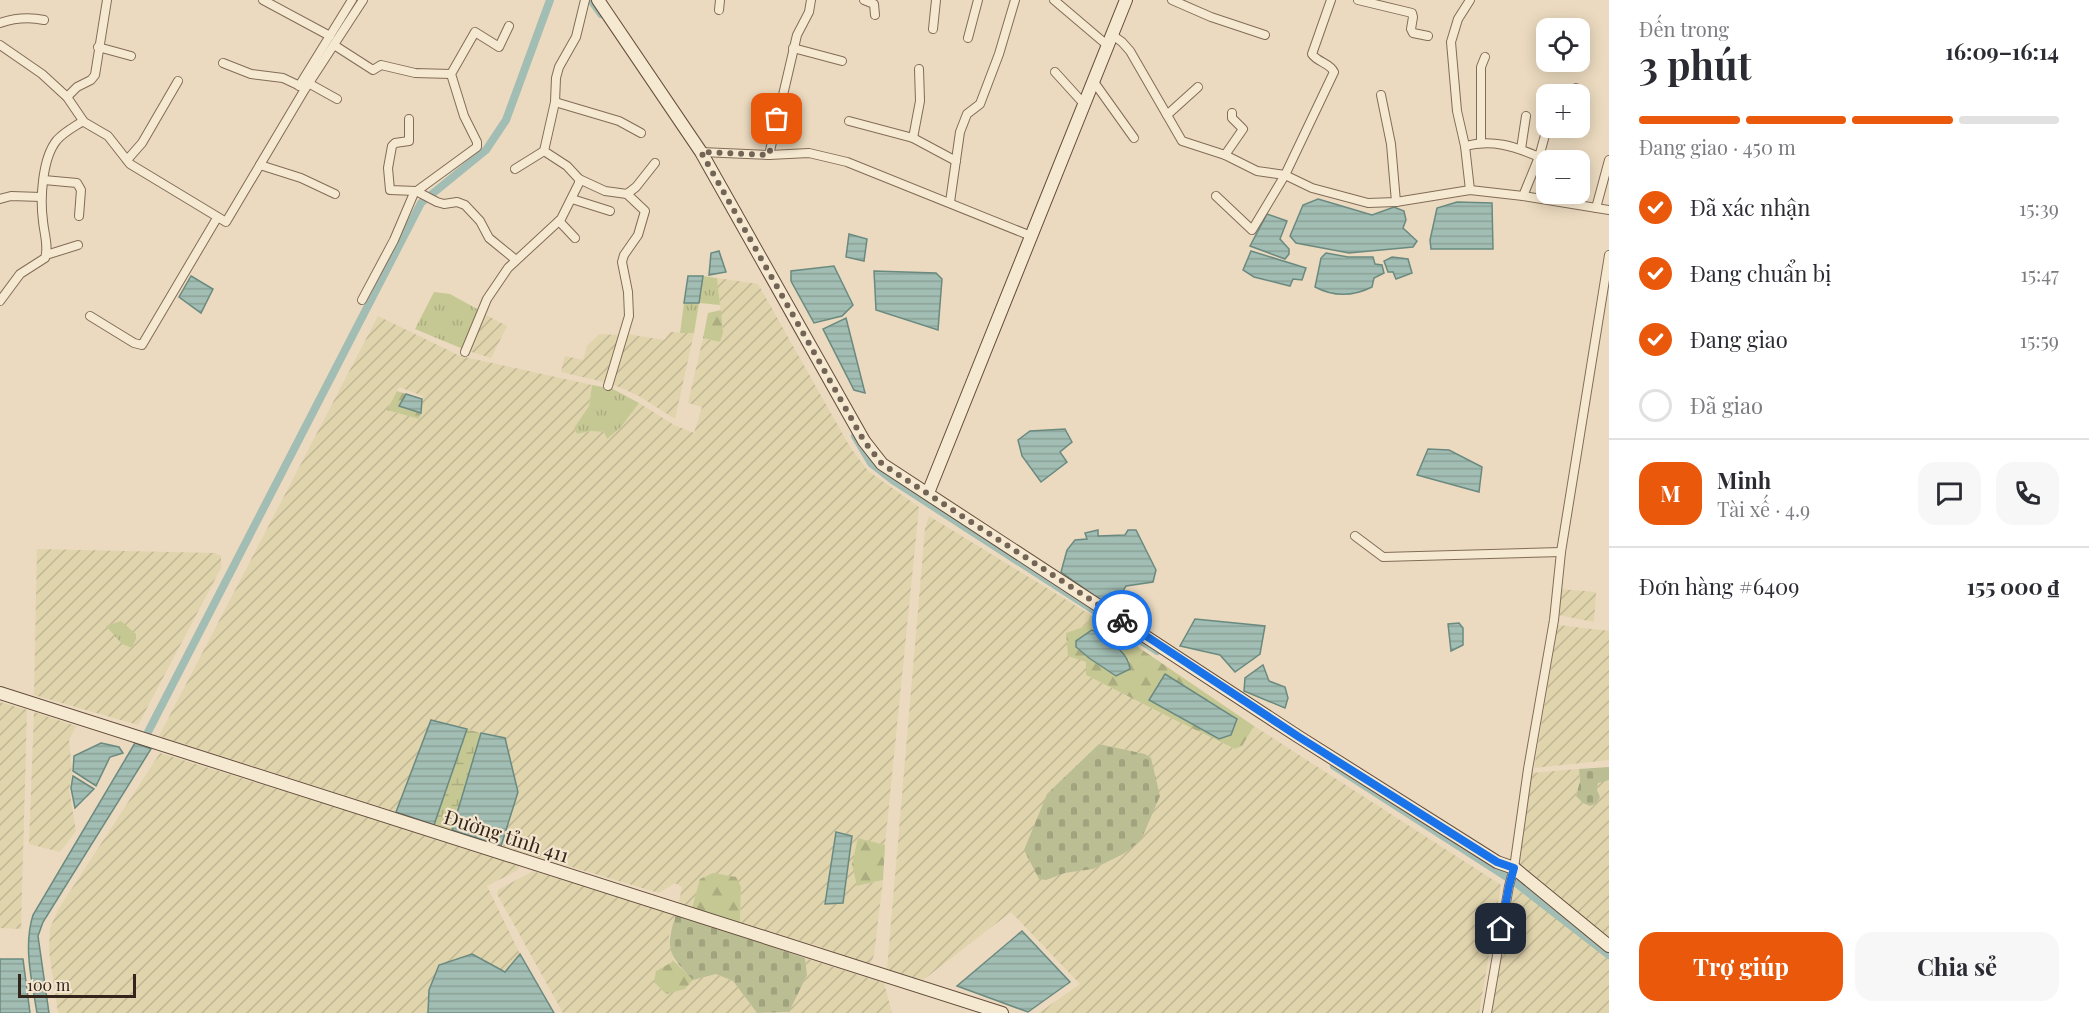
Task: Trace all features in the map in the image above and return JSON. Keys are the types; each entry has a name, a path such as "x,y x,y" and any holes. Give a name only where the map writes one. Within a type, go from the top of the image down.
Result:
{"main road":[{"path":"598,0 701,152 864,441 882,464 1299,737 1497,862 1514,868 1609,946"},
{"path":"928,493 1126,0"},
{"name":"Đường tỉnh 411","path":"0,693 1002,1013"}],"street":[{"path":"67,97 79,85 93,79 106,0"},
{"path":"263,0 330,36"},
{"path":"0,45 42,74 67,97 87,125 108,136 135,167 226,222 352,0"},
{"path":"304,86 363,0"},
{"path":"514,169 544,151 555,102 556,78 576,37 585,0"},
{"path":"719,10 720,0"},
{"path":"769,155 793,48 809,12 811,0"},
{"path":"864,0 874,4 875,15"},
{"path":"933,29 936,0"},
{"path":"968,38 978,0"},
{"path":"950,202 960,132 967,114 980,104 999,54 1015,0"},
{"path":"1054,0 1109,40 1122,42 1130,51 1182,141 1225,155 1257,171 1285,175 1312,188 1368,203 1396,202 1470,190 1609,210"},
{"path":"1172,0 1211,17 1265,35"},
{"path":"1216,196 1252,230 1285,175 1334,72 1331,67 1312,54 1331,0"},
{"path":"1358,0 1412,13 1412,32 1428,36"},
{"path":"1470,0 1458,18 1451,42 1457,111 1466,146 1470,190"},
{"path":"0,23 25,18 44,20"},
{"path":"362,300 394,240 416,191 474,150 477,145 464,116 451,74 475,32 499,47 509,26"},
{"path":"334,45 373,70 381,65 416,74 451,74"},
{"path":"98,47 131,56"},
{"path":"793,48 842,61"},
{"path":"1481,142 1481,67 1485,57"},
{"path":"223,63 251,74 277,76 337,99"},
{"path":"913,138 920,101 919,69"},
{"path":"1055,72 1084,104"},
{"path":"127,160 142,143 178,81"},
{"path":"1094,82 1134,138"},
{"path":"1167,115 1198,87"},
{"path":"1381,95 1391,144 1396,202"},
{"path":"555,102 619,121 641,133"},
{"path":"1225,155 1243,129 1232,118 1232,113"},
{"path":"1521,149 1526,116"},
{"path":"409,118 409,141 393,145 388,168 388,188 416,191 444,204 457,202 465,205 480,220 489,238 516,260"},
{"path":"0,301 20,274 42,261 46,255 41,197 51,149 58,139 83,121"},
{"path":"849,121 913,138 956,161"},
{"path":"1466,146 1481,142 1521,149 1536,156"},
{"path":"544,151 567,166 579,179 605,191 627,194 645,211 638,235 624,255 622,262 628,292 629,316 608,386"},
{"path":"701,152 769,155 809,153 847,162 1030,236"},
{"path":"1596,208 1609,160"},
{"path":"627,194 636,187 655,163"},
{"path":"1523,196 1536,164"},
{"path":"260,165 292,174 335,194"},
{"path":"465,351 488,299 508,268 559,221 572,198 579,179"},
{"path":"44,180 77,183 81,190 79,216"},
{"path":"0,199 11,196 41,197"},
{"path":"572,198 610,211"},
{"path":"90,316 134,343 142,345 217,218"},
{"path":"559,221 575,238"},
{"path":"46,255 78,245"},
{"path":"1486,1013 1514,868 1528,769 1554,620 1561,552 1609,255"},
{"path":"1355,536 1383,557 1561,552"}],"shaded area":[{"path":"1318,199 1372,215 1394,207 1404,211 1406,220 1403,228 1417,241 1413,247 1349,253 1296,243 1290,236 1303,205"},
{"path":"1457,202 1492,203 1493,249 1431,249 1430,240 1437,208"},
{"path":"1267,214 1287,221 1280,239 1289,249 1289,254 1285,259 1250,246"},
{"path":"849,234 867,239 864,261 846,257"},
{"path":"719,251 726,272 709,275 711,253"},
{"path":"1251,251 1306,268 1302,280 1293,279 1290,286 1254,277 1243,270"},
{"path":"1326,253 1348,257 1373,257 1375,264 1382,265 1384,273 1374,278 1372,287 1358,292 1337,294 1322,290 1315,287 1321,258"},
{"path":"1392,257 1408,259 1412,273 1396,279 1393,272 1388,272 1384,261"},
{"path":"834,266 853,305 842,316 814,323 791,281 791,271"},
{"path":"874,271 936,273 942,279 938,330 876,310"},
{"path":"191,276 213,289 201,313 179,297"},
{"path":"688,276 703,276 699,303 684,303"},
{"path":"717,278 758,284 850,447 868,471 919,507 885,845 858,838 858,886 883,880 874,955 871,963 866,964 818,946 740,923 741,887 692,908 679,902 682,887 675,883 659,893 501,846 518,792 505,738 431,720 396,812 159,736 378,316 460,356 592,385 589,406 574,428 577,434 590,431 605,432 607,438 621,427 639,403 674,425 694,433 702,407 688,403 703,338 720,342 723,333","holes":["399,387 423,396 419,419 387,410","846,873 843,903 825,903"]},
{"path":"484,314 507,326 491,358 468,351"},
{"path":"846,318 865,393 854,390 823,329"},
{"path":"670,332 694,333 675,419 639,396 612,384 627,334 664,340"},
{"path":"599,334 619,335 604,382 561,372 565,356 583,360 587,346"},
{"path":"406,394 422,399 421,413 399,406"},
{"path":"1065,429 1072,442 1060,452 1067,462 1041,482 1022,456 1018,440 1030,431"},
{"path":"1428,449 1449,450 1482,467 1479,492 1417,475"},
{"path":"929,516 1091,615 1086,626 1066,633 1086,662 1086,675 1235,749 1242,746 1254,726 1501,885 1479,1013 1039,1013 1080,984 1011,912 923,980 887,969 925,529","holes":["1099,744 1145,754 1151,758 1093,869 1065,873 1046,880"]},
{"path":"1098,530 1098,536 1125,535 1128,530 1136,530 1156,570 1153,582 1126,586 1113,609 1061,572 1067,550 1075,540 1087,539 1085,533"},
{"path":"37,549 215,553 221,556 221,568 138,725 34,695"},
{"path":"1560,589 1596,592 1594,622 1558,615"},
{"path":"1195,619 1265,626 1260,654 1235,672 1220,655 1180,646"},
{"path":"1459,623 1463,628 1463,645 1451,651 1448,624"},
{"path":"1558,625 1609,631 1609,760 1534,768"},
{"path":"1092,630 1121,651 1130,669 1116,676 1076,647 1076,641"},
{"path":"1263,665 1269,681 1285,687 1288,698 1285,708 1244,691 1245,678"},
{"path":"1165,674 1237,719 1231,735 1219,739 1149,700"},
{"path":"0,702 27,710 21,929 0,928"},
{"path":"34,712 76,726 69,740 72,774 69,789 76,831 60,852 29,844"},
{"path":"431,720 467,729 434,825 396,812"},
{"path":"481,733 505,738 518,792 501,846 452,830"},
{"path":"101,743 119,747 123,753 110,757 96,786 73,771 74,756"},
{"path":"135,743 151,749 43,922 38,936 49,1013 37,1013 29,952 33,915"},
{"path":"160,753 520,864 518,870 487,886 520,954 505,972 472,954 429,990 428,1013 58,1013 49,951 50,928 58,910"},
{"path":"1579,769 1580,781 1576,796 1597,790 1598,782 1609,780 1609,940 1519,867 1531,773"},
{"path":"73,776 94,789 75,808 71,788"},
{"path":"836,832 852,836 843,903 825,904"},
{"path":"533,871 676,914 669,936 674,961 656,971 685,989 693,980 716,974 733,981 757,1013 563,1013 497,894 498,890"},
{"path":"1513,887 1531,898 1609,959 1609,1013 1490,1013"},
{"path":"1022,931 1070,982 1028,1012 957,986"},
{"path":"472,954 505,972 520,954 554,1013 428,1013 429,990 439,965"},
{"path":"805,958 884,983 892,1013 788,1013 807,975"},
{"path":"0,959 23,959 30,1013 0,1013"}],"green space":[{"path":"703,276 717,278 720,305 699,303"},
{"path":"434,292 450,294 479,310 463,349 415,329"},
{"path":"684,303 699,303 694,333 680,333"},
{"path":"721,310 723,333 720,342 703,338 708,313"},
{"path":"592,385 613,389 639,403 621,427 607,439 604,432 590,431 577,434 574,428 589,406"},
{"path":"397,391 406,394 399,406 421,413 419,419 387,410"},
{"path":"1091,615 1254,726 1242,746 1235,749 1086,675 1086,662 1068,656 1066,633 1086,626","holes":["1076,647 1116,647 1129,660 1130,669 1115,676"]},
{"path":"121,621 136,634 132,648 122,644 106,626"},
{"path":"467,729 481,733 452,830 434,825"},
{"path":"1099,744 1145,754 1151,758 1160,796 1141,840 1125,853 1093,869 1065,873 1046,880 1039,879 1024,850 1047,794"},
{"path":"1609,767 1609,780 1598,783 1597,790 1600,797 1597,803 1590,806 1583,803 1576,796 1580,781 1579,769"},
{"path":"858,838 885,845 883,880 857,886 852,864"},
{"path":"713,873 736,877 741,887 740,923 692,908 700,879"},
{"path":"676,914 805,958 807,975 789,1012 757,1013 733,981 716,974 693,980 678,964 671,950 670,935"},
{"path":"674,961 693,980 685,989 666,994 654,982 656,971"}],"waterway":[{"path":"148,732 421,203 486,150 506,120 550,0"},
{"path":"591,0 601,14"},
{"path":"855,436 871,463 894,481 1157,651"},
{"path":"1334,766 1516,883 1609,955"}],"way so far":[{"path":"777,119 769,155 701,152 864,441 882,464 1122,620"}],"route":[{"path":"1122,620 1299,737 1497,862 1514,868 1501,929"}]}
